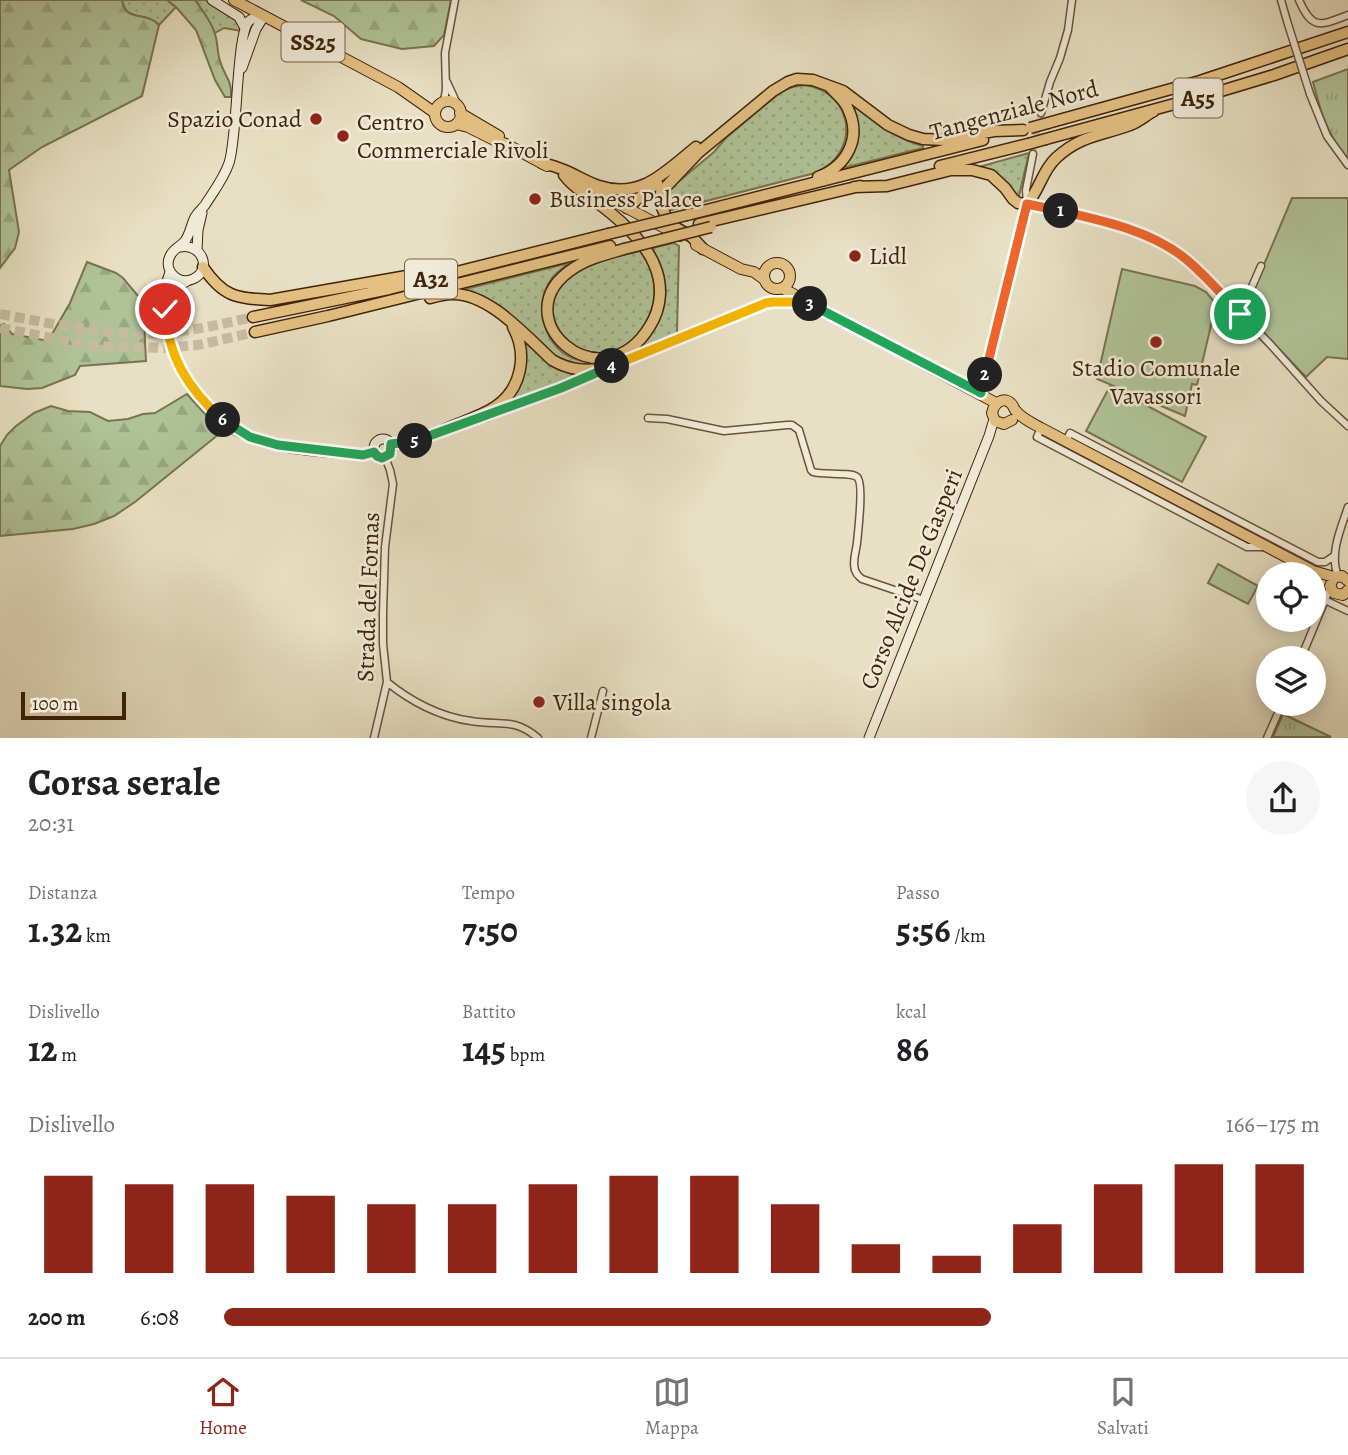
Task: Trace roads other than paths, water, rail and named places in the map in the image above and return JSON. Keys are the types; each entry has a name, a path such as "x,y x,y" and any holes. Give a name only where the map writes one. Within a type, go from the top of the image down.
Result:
{"highway":[{"name":"Tangenziale Nord","path":"687,215 1026,129 1200,81 1348,32"},
{"name":"Tangenziale Nord","path":"705,225 854,187 1030,149 1046,139 1154,111 1274,75 1348,49"},
{"path":"703,249 692,237 673,226 663,213 659,197 665,186 698,153 773,90 797,79 813,80 843,91 898,131 923,139 945,140 994,131 1026,129"},
{"path":"750,200 768,189 831,172 845,158 852,139 852,118 845,103 830,86"},
{"path":"854,187 887,186 951,170 972,170 991,176 1018,203 1027,204 1046,169 1064,151 1091,136 1133,125 1154,111"},
{"path":"542,163 601,187 628,190 662,175 695,147 739,118"},
{"path":"627,208 698,153"},
{"path":"564,175 572,186 605,209 644,247 655,265 660,286 658,309 654,319 634,346 612,356 586,357 564,346 557,338 549,316 551,295 555,285 573,269 621,246"},
{"name":"A32","path":"253,317 465,271 687,215"},
{"name":"A32","path":"255,332 705,225"},
{"path":"203,267 211,280 227,293 248,299 270,300 438,271 465,271"},
{"path":"328,316 353,316 452,294 471,297 491,306 560,364 587,371 608,368"},
{"path":"444,430 496,406 512,390 520,372 522,352 510,322"}],"main road":[{"name":"SS25","path":"234,0 398,88 439,106 452,102 506,144"},
{"name":"SS25","path":"439,106 436,120 441,125 449,127 456,124 468,127 506,144 741,269 754,272 770,287 778,289 786,284 788,270 783,265 773,264 767,268"},
{"path":"456,124 460,118 459,109"},
{"path":"754,272 767,268"},
{"path":"765,280 767,268"},
{"name":"SS25","path":"786,284 807,302 981,393 994,411 997,422 1010,418 1041,428"},
{"name":"SS25","path":"967,387 994,411"},
{"name":"SS25","path":"994,411 1003,400 1009,401 1014,407 1010,418"},
{"path":"1041,428 1068,437 1171,502 1219,517 1267,547 1306,562"}],"street":[{"path":"212,0 239,17 246,27"},
{"path":"439,106 446,78 445,53 455,0"},
{"path":"1041,113 1068,30 1072,0"},
{"path":"1281,0 1310,94 1327,136 1348,165"},
{"path":"1299,0 1306,16 1313,21 1330,22 1348,15"},
{"path":"180,247 196,215 223,176 231,157 239,61 246,27 252,19 264,16"},
{"path":"239,72 244,66 256,29 264,16"},
{"path":"446,78 459,109"},
{"path":"981,393 1027,204 1030,149"},
{"path":"1027,204 1122,227 1168,247 1195,268 1348,426"},
{"path":"197,250 203,208"},
{"path":"165,309 174,290 197,277 203,267 197,250 189,246 176,249 169,257 170,272 164,295 165,309 173,352 184,375 203,401 234,429 250,437 278,445 363,455 374,452"},
{"path":"1240,314 1261,266"},
{"path":"170,272 177,279 187,281"},
{"path":"391,444 410,443 561,388 766,303 807,302"},
{"name":"Corso Alcide De Gasperi","path":"869,737 989,436 994,411"},
{"path":"648,418 667,419 724,431 787,425 796,427 813,472 851,475 859,479 854,564 856,573 862,579 924,600"},
{"name":"Corso Alcide De Gasperi","path":"989,436 1010,418"},
{"path":"1041,428 1037,437 1219,517 1306,562"},
{"path":"381,439 391,444 392,451 385,457 377,456 374,452 375,442 381,439"},
{"name":"Strada del Fornas","path":"374,737 387,681 383,644 385,547 393,484 385,457"},
{"path":"1171,502 1247,547 1267,547"},
{"path":"1348,507 1334,556 1339,588 1348,611"},
{"path":"1325,562 1334,556"},
{"path":"1326,604 1339,588"},
{"path":"1326,604 1339,588"},
{"path":"387,681 416,702 448,715 472,722 511,723 538,737"},
{"path":"591,737 603,691"},
{"path":"1268,737 1277,716"}],"tunnel":[{"path":"1033,154 1041,113"},
{"path":"0,314 121,333 185,331 253,317"},
{"path":"0,328 93,346 164,348 198,345 255,332"}],"place":[{"name":"Spazio Conad","path":"316,119"},
{"name":"Centro Commerciale Rivoli","path":"343,136"},
{"name":"Business Palace","path":"535,199"},
{"name":"Lidl","path":"855,256"},
{"name":"Stadio Comunale Vavassori","path":"1156,342"},
{"name":"Villa singola","path":"539,702"}]}
